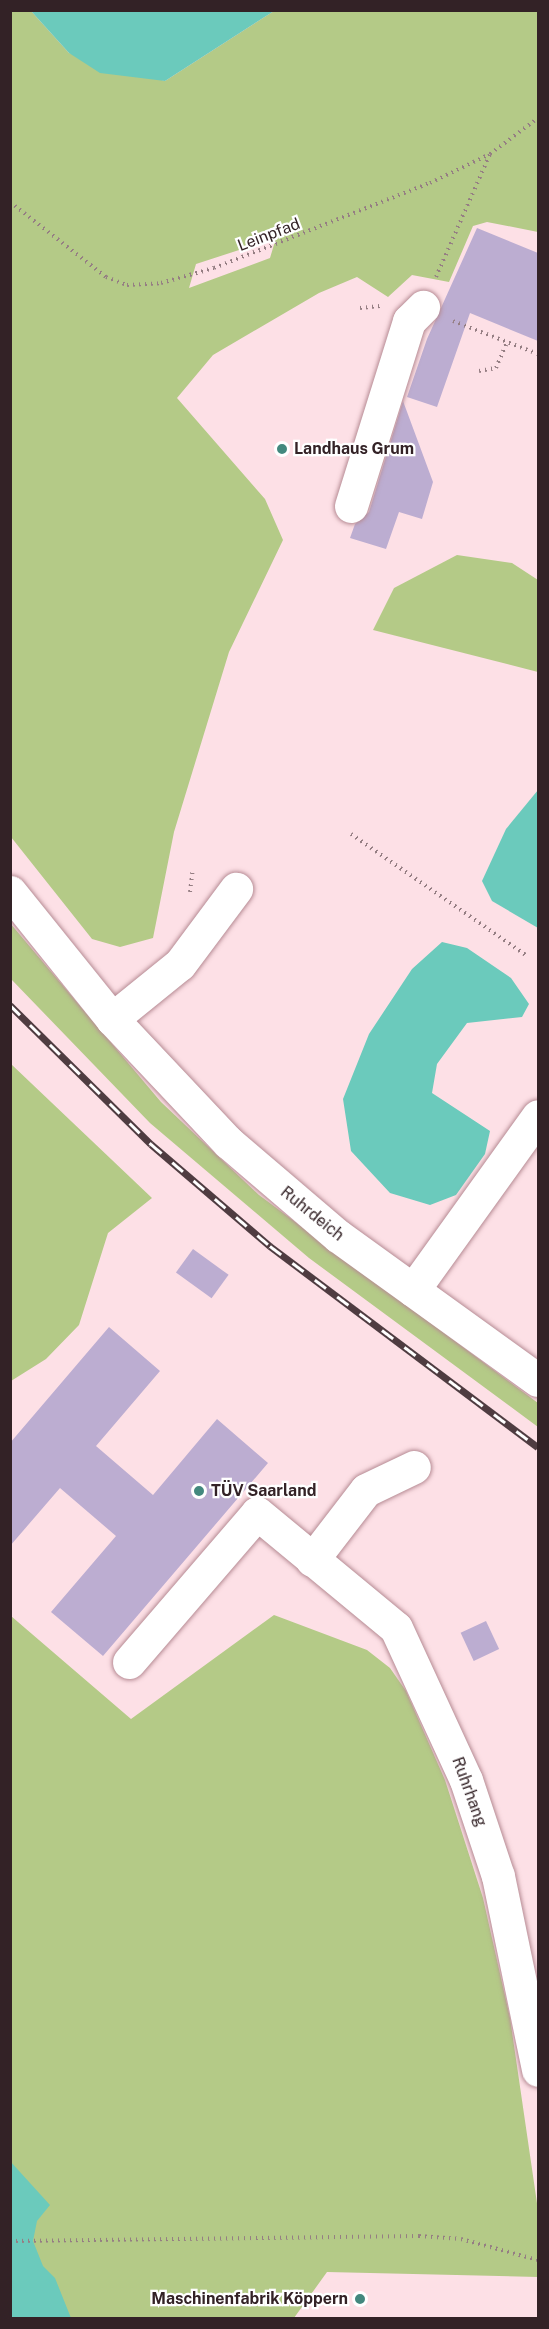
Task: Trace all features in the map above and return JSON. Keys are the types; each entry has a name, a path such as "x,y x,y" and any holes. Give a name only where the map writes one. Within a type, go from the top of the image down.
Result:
{"street":[{"path":"351,506 409,321 423,307"},
{"path":"112,1019 180,964 236,889"},
{"name":"Ruhrdeich","path":"10,892 112,1019 178,1094 263,1174 412,1290 538,1380"},
{"path":"412,1290 538,1116"},
{"path":"312,1560 366,1490 414,1467"},
{"name":"Ruhrhang","path":"129,1662 257,1513 396,1628 466,1780 498,1876 526,1941 538,2070"}],"path":[{"name":"Leinpfad","path":"10,202 91,268 127,285 142,285 191,276 287,241 490,154 538,118"},
{"path":"423,307 490,154"},
{"path":"460,324 538,354"},
{"path":"479,371 496,368 507,342"},
{"path":"351,834 526,955"},
{"path":"10,2241 419,2236 461,2239 538,2260"}],"shaded area":[{"path":"11,11 31,11 69,53 165,81 274,11 538,11 538,232 487,222 473,226 449,282 412,275 388,297 357,277 319,293 213,355 177,398 265,499 283,540 229,652 174,832 153,938 120,947 92,939 11,837","holes":["276,238 270,258 189,288 196,264"]},
{"path":"31,11 274,11 165,81 100,73 69,53"},
{"path":"457,555 512,563 538,580 538,672 373,630 394,588"},
{"path":"538,790 538,928 492,901 482,881 506,829"},
{"path":"10,923 161,1102 259,1195 538,1403 538,1427 309,1258 150,1123 11,979"},
{"path":"442,942 467,948 511,978 529,1004 522,1017 467,1023 437,1064 432,1093 490,1131 485,1154 456,1195 430,1205 390,1193 351,1151 343,1099 369,1034 412,969"},
{"path":"11,1064 152,1198 108,1233 79,1325 46,1359 11,1381"},
{"path":"274,1615 367,1650 390,1668 406,1691 445,1780 483,1898 510,2018 538,2210 538,2277 327,2272 294,2318 11,2318 11,1616 131,1719"},
{"path":"10,2161 50,2205 37,2221 33,2241 43,2266 55,2278 71,2318 11,2318"}],"building":[{"path":"477,228 538,253 538,341 470,313 437,407 407,397 427,339"},
{"path":"403,401 433,482 422,519 399,512 386,549 350,538 355,524 369,512"},
{"path":"193,1249 229,1275 212,1298 176,1272"},
{"name":"TÜV Saarland","path":"109,1327 160,1371 96,1446 153,1495 217,1419 268,1463 103,1656 51,1612 116,1536 60,1488 10,1546 10,1443"},
{"path":"486,1621 499,1649 474,1661 461,1633"}],"railway":[{"path":"10,1005 151,1144 270,1246 538,1447"}],"place":[{"name":"Landhaus Grum","path":"282,449"},
{"name":"TÜV Saarland","path":"199,1491"},
{"name":"Maschinenfabrik Köppern","path":"360,2299"}]}
